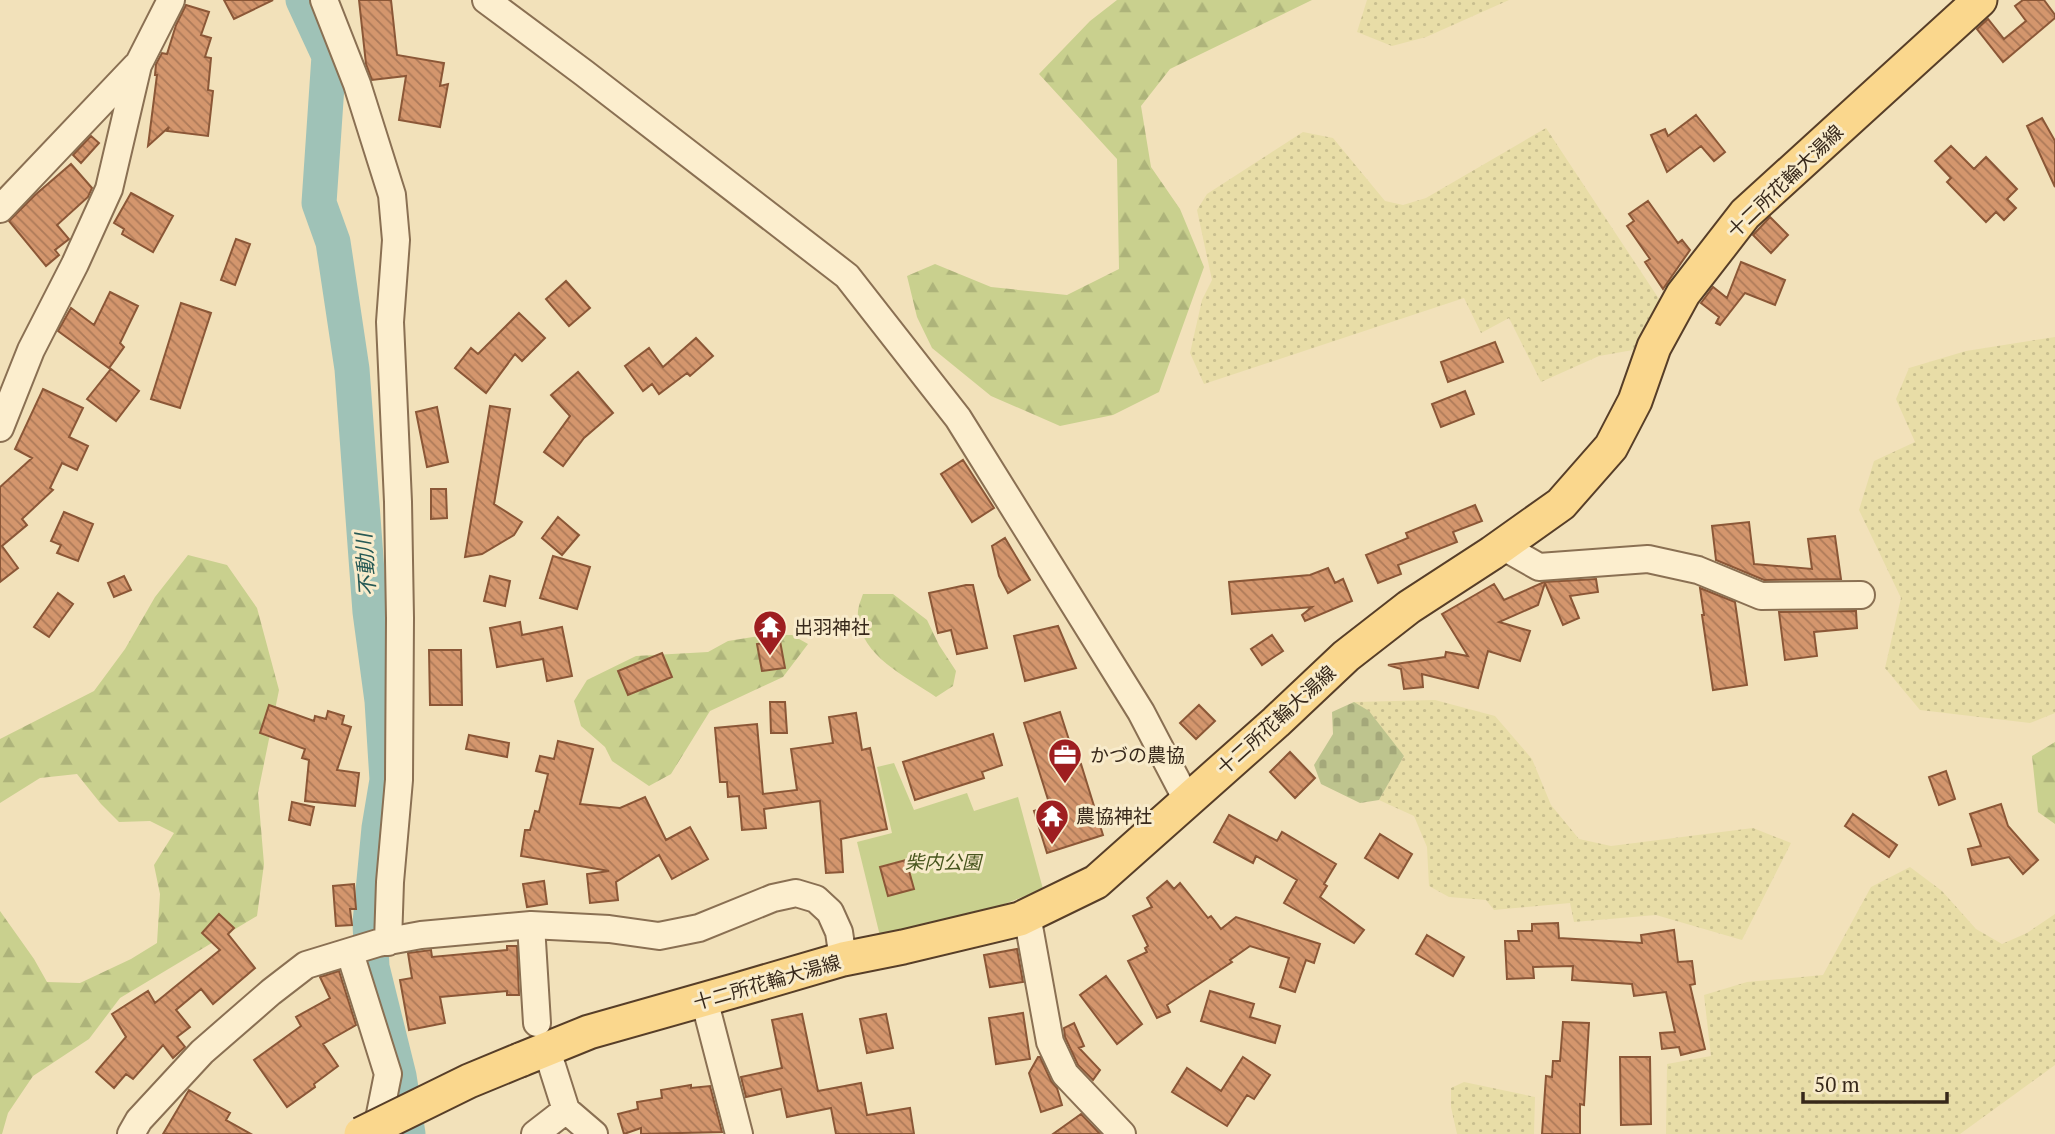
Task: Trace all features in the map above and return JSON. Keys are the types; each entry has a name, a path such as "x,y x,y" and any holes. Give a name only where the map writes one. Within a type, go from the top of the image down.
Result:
{"main road":[{"name":"十二所花輪大湯線","path":"361,1134 470,1081 589,1032 844,960 1020,919 1096,882 1346,656 1409,607 1561,504 1611,447 1635,401 1654,347 1683,294 1745,214 1978,1"}],"street":[{"path":"0,428 31,350 75,264 109,189 138,65 171,0"},
{"path":"324,0 357,84 392,195 396,240 390,322 399,515 399,780 390,882 369,947 388,1074 376,1134"},
{"path":"486,0 847,276 958,418 1141,712 1187,800"},
{"path":"0,209 138,65"},
{"path":"1502,546 1538,567 1648,559 1698,570 1760,596 1861,595"},
{"path":"131,1134 139,1121 202,1052 271,992 306,965 369,947 421,935 531,925 609,929 659,936 699,928 773,898 796,893 816,900 830,912 839,932 844,960"},
{"path":"1027,915 1050,1042 1065,1074 1122,1134"},
{"path":"531,925 537,1023"},
{"path":"704,999 740,1134"},
{"path":"552,1066 566,1110 594,1134"},
{"path":"535,1134 566,1110"}],"shaded area":[{"path":"1367,0 1509,0 1426,37 1392,46 1357,32"},
{"path":"1546,128 1661,302 1633,350 1599,356 1541,382 1509,318 1481,333 1464,298 1204,384 1190,353 1202,300 1212,280 1197,210 1207,194 1303,132 1333,138 1385,201 1403,205 1426,198"},
{"path":"2055,337 2055,713 2030,723 1920,710 1885,668 1901,598 1859,510 1874,461 1915,442 1896,399 1909,368 1966,351"},
{"path":"1435,700 1495,716 1532,759 1551,805 1579,839 1611,846 1753,828 1791,843 1742,940 1656,915 1574,922 1570,903 1494,910 1486,900 1449,897 1429,886 1427,847 1414,816 1379,800 1404,756 1354,702"},
{"path":"1910,867 1942,891 1976,929 2002,944 2027,933 2055,914 2055,1065 1960,1134 1666,1134 1667,1064 1711,1056 1704,995 1747,982 1823,975 1871,887"},
{"path":"1464,1082 1535,1097 1534,1134 1457,1134 1451,1107 1451,1088"}],"green space":[{"path":"1117,0 1312,0 1170,69 1141,106 1151,167 1180,209 1204,267 1159,392 1113,415 1060,426 991,396 932,348 917,317 907,276 935,264 991,287 1067,295 1119,269 1117,159 1039,74 1090,21"},
{"path":"188,555 227,565 257,608 279,690 258,793 264,864 257,916 120,998 89,1039 33,1076 8,1113 0,1134 0,911 47,982 80,983 131,959 157,943 160,894 154,865 174,833 150,821 119,822 77,774 40,778 0,803 0,739 94,691 125,649 155,597"},
{"path":"863,594 893,594 927,620 956,671 953,686 936,697 876,654 861,630 858,613"},
{"path":"765,635 792,635 808,644 783,677 710,711 671,774 649,786 612,761 605,747 581,726 574,701 587,680 636,656 708,652 728,641"},
{"path":"1354,702 1369,711 1404,756 1379,800 1360,803 1321,784 1314,765 1333,734 1332,712"},
{"path":"2055,742 2055,824 2038,812 2032,756"},
{"name":"柴内公園","path":"894,763 914,810 967,793 974,811 1018,797 1043,889 973,916 880,936 857,842 892,833 877,767"}],"building":[{"path":"224,0 273,0 234,19"},
{"path":"359,0 391,0 397,55 444,63 440,86 448,84 440,127 399,120 406,76 372,80 366,64"},
{"path":"2023,0 2044,0 2055,18 2003,62 1977,29 1988,19 2004,39 2026,21 2015,6"},
{"path":"186,5 209,12 201,35 211,38 205,57 211,58 208,90 213,91 208,136 167,131 169,127 148,146 156,64 162,53 167,54"},
{"path":"1696,115 1725,152 1714,161 1701,146 1667,172 1651,135 1665,129 1668,136"},
{"path":"2042,118 2055,141 2055,187 2027,126"},
{"path":"91,136 99,143 81,163 73,155"},
{"path":"1951,146 1974,169 1986,157 2017,189 2007,199 2016,208 2004,220 1996,212 1986,222 1947,182 1951,178 1935,161"},
{"path":"71,164 92,188 88,197 57,225 69,239 55,250 59,255 46,266 9,221"},
{"path":"131,193 173,216 153,252 122,234 124,229 114,223"},
{"path":"1648,201 1678,243 1682,240 1690,250 1663,289 1645,262 1650,259 1627,226 1634,221 1629,214"},
{"path":"1770,217 1788,235 1771,253 1753,235"},
{"path":"236,239 250,244 235,285 221,280"},
{"path":"1741,262 1785,280 1775,305 1745,293 1720,325 1716,323 1719,317 1701,303 1713,287 1727,298"},
{"path":"566,281 590,308 569,326 546,299"},
{"path":"110,292 138,306 120,343 124,347 109,368 58,331 71,308 94,325"},
{"path":"181,303 211,313 180,408 151,399"},
{"path":"519,313 545,338 522,361 515,354 486,393 455,368 471,348 478,354"},
{"path":"696,338 713,356 690,376 687,373 659,394 652,384 643,391 625,366 649,348 663,367"},
{"path":"1495,342 1503,362 1448,382 1441,362"},
{"path":"111,369 139,391 116,421 87,399"},
{"path":"578,372 613,413 584,438 563,466 544,452 570,416 551,395"},
{"path":"43,389 83,408 69,437 88,446 77,470 62,463 50,488 53,490 22,519 27,525 2,546 18,568 0,582 0,487 32,458 15,449"},
{"path":"1465,391 1474,414 1441,427 1432,404"},
{"path":"490,406 510,409 494,504 522,522 514,535 482,554 465,557"},
{"path":"437,407 448,462 427,467 416,412"},
{"path":"963,460 994,508 972,522 941,474"},
{"path":"431,489 446,489 447,518 431,519"},
{"path":"1475,505 1482,521 1453,532 1457,542 1398,565 1401,574 1378,583 1366,555 1408,538 1406,533"},
{"path":"64,512 93,524 78,561 57,553 61,545 51,541"},
{"path":"558,517 579,535 562,555 542,538"},
{"path":"1749,522 1754,564 1812,569 1808,539 1835,536 1841,579 1764,580 1716,560 1712,526"},
{"path":"1005,538 1030,580 1008,593 999,576 992,546"},
{"path":"553,556 590,567 577,609 540,598"},
{"path":"1328,568 1335,583 1343,579 1352,601 1305,621 1302,615 1312,607 1232,614 1229,582 1310,575"},
{"path":"124,576 131,590 114,597 108,583"},
{"path":"490,576 510,581 505,606 484,601"},
{"path":"1596,579 1598,592 1570,596 1579,618 1563,625 1545,583 1538,605 1499,622 1530,631 1520,661 1488,651 1478,688 1422,674 1423,687 1404,689 1401,669 1388,665 1445,657 1446,652 1468,656 1442,614 1494,584 1504,600 1544,582"},
{"path":"973,585 987,648 957,654 951,630 938,633 929,593"},
{"path":"1700,588 1735,602 1747,685 1713,690"},
{"path":"58,593 73,604 49,637 34,627"},
{"path":"1856,611 1857,628 1814,632 1817,656 1785,660 1779,612"},
{"path":"520,622 522,635 562,627 572,676 547,681 543,659 497,667 490,628"},
{"path":"1058,626 1076,668 1025,681 1014,636"},
{"path":"1272,635 1283,651 1262,665 1251,649"},
{"name":"出羽神社","path":"780,641 785,668 762,671 757,644"},
{"path":"429,650 461,650 462,705 430,705"},
{"path":"662,653 672,677 628,695 618,671"},
{"path":"770,702 785,702 787,733 771,733"},
{"path":"269,705 314,721 315,716 326,719 328,711 344,716 342,724 351,727 337,770 359,773 355,806 305,801 309,760 302,758 305,749 260,733"},
{"path":"1199,705 1215,721 1196,739 1180,723"},
{"name":"かづの農協","path":"1060,712 1077,765 1081,764 1103,835 1047,853 1034,811 1050,806 1024,723"},
{"path":"856,713 862,750 870,748 887,829 841,839 843,872 826,873 820,801 764,809 766,828 742,830 739,796 728,797 727,782 720,782 715,728 757,724 763,794 797,790 791,749 833,743 829,717"},
{"path":"993,734 1002,765 982,772 984,778 915,800 903,762"},
{"path":"469,735 509,743 507,757 466,749"},
{"path":"558,741 593,749 580,804 620,808 645,797 666,840 690,827 708,859 672,879 659,855 616,882 618,900 590,903 587,874 609,871 521,856 525,830 530,830 535,811 539,812 548,774 536,771 540,756 554,759"},
{"path":"1290,752 1315,778 1295,798 1270,772"},
{"path":"1946,771 1955,799 1939,805 1929,777"},
{"path":"292,802 314,807 310,825 289,820"},
{"path":"2001,804 2008,826 2038,860 2023,874 2009,857 1972,865 1968,849 1981,846 1970,814"},
{"path":"1853,814 1897,845 1889,857 1845,826"},
{"path":"1229,815 1277,841 1282,832 1336,864 1320,897 1364,930 1354,943 1284,903 1297,880 1256,856 1253,863 1214,842"},
{"path":"1380,834 1412,854 1398,878 1365,858"},
{"path":"906,860 914,889 888,896 880,867"},
{"path":"544,881 547,904 527,907 523,884"},
{"path":"1167,881 1174,889 1180,883 1208,918 1211,916 1221,929 1236,917 1320,944 1314,963 1306,960 1295,992 1280,987 1289,958 1250,946 1230,960 1232,962 1167,1005 1170,1012 1157,1018 1128,961 1147,952 1145,948 1148,946 1133,916 1152,907 1147,898"},
{"path":"354,884 356,909 350,909 352,925 336,926 333,886"},
{"path":"219,914 234,928 228,934 255,968 213,1004 201,989 176,1010 190,1027 177,1037 185,1047 173,1058 163,1045 133,1079 126,1074 114,1088 96,1072 126,1037 112,1014 148,991 155,1003 220,950 202,933"},
{"path":"1558,923 1559,938 1642,943 1641,935 1674,930 1678,962 1692,961 1695,984 1690,985 1705,1049 1681,1055 1679,1047 1662,1049 1660,1033 1675,1032 1666,992 1634,996 1632,984 1572,980 1573,966 1533,967 1534,978 1507,979 1505,941 1519,941 1518,931 1532,931 1532,924"},
{"path":"1427,935 1464,957 1453,976 1416,954"},
{"path":"507,946 517,946 519,995 507,995 507,991 440,997 445,1023 409,1030 400,980 412,978 408,953 431,950 432,957 507,950"},
{"path":"1017,949 1023,982 990,987 984,955"},
{"path":"339,971 356,1025 323,1044 338,1066 287,1107 254,1060 301,1026 296,1017 330,998 320,977"},
{"path":"1106,976 1142,1024 1117,1044 1080,995"},
{"path":"1210,991 1254,1004 1250,1017 1280,1026 1275,1043 1201,1021"},
{"path":"1023,1013 1030,1059 996,1064 989,1018"},
{"path":"802,1014 818,1091 861,1083 867,1115 910,1108 914,1134 836,1134 831,1108 787,1117 781,1089 746,1097 741,1077 782,1068 772,1020"},
{"path":"886,1014 893,1048 867,1053 860,1019"},
{"path":"1563,1022 1589,1023 1584,1105 1580,1104 1580,1134 1542,1134 1546,1076 1552,1077 1553,1061 1560,1061"},
{"path":"1074,1023 1084,1046 1079,1048 1100,1070 1093,1080 1078,1065 1065,1037 1064,1028"},
{"path":"1038,1057 1057,1088 1062,1105 1041,1112 1029,1073"},
{"path":"1243,1057 1270,1075 1254,1099 1247,1095 1227,1126 1172,1092 1187,1068 1221,1091"},
{"path":"1620,1057 1650,1057 1651,1124 1621,1125"},
{"path":"691,1085 691,1088 710,1086 722,1132 641,1134 641,1128 624,1134 618,1114 638,1109 637,1102 662,1098 661,1090"},
{"path":"189,1090 230,1113 226,1120 251,1134 163,1134"},
{"path":"1081,1114 1100,1134 1053,1134"}],"waterway":[{"name":"不動川","path":"303,0 329,56 319,203 333,242 352,369 370,612 382,701 387,780 379,828 370,923 372,967 399,1076 408,1134"}],"place":[{"name":"出羽神社","path":"770,657"},
{"name":"かづの農協","path":"1065,785"},
{"name":"農協神社","path":"1052,846"}]}
